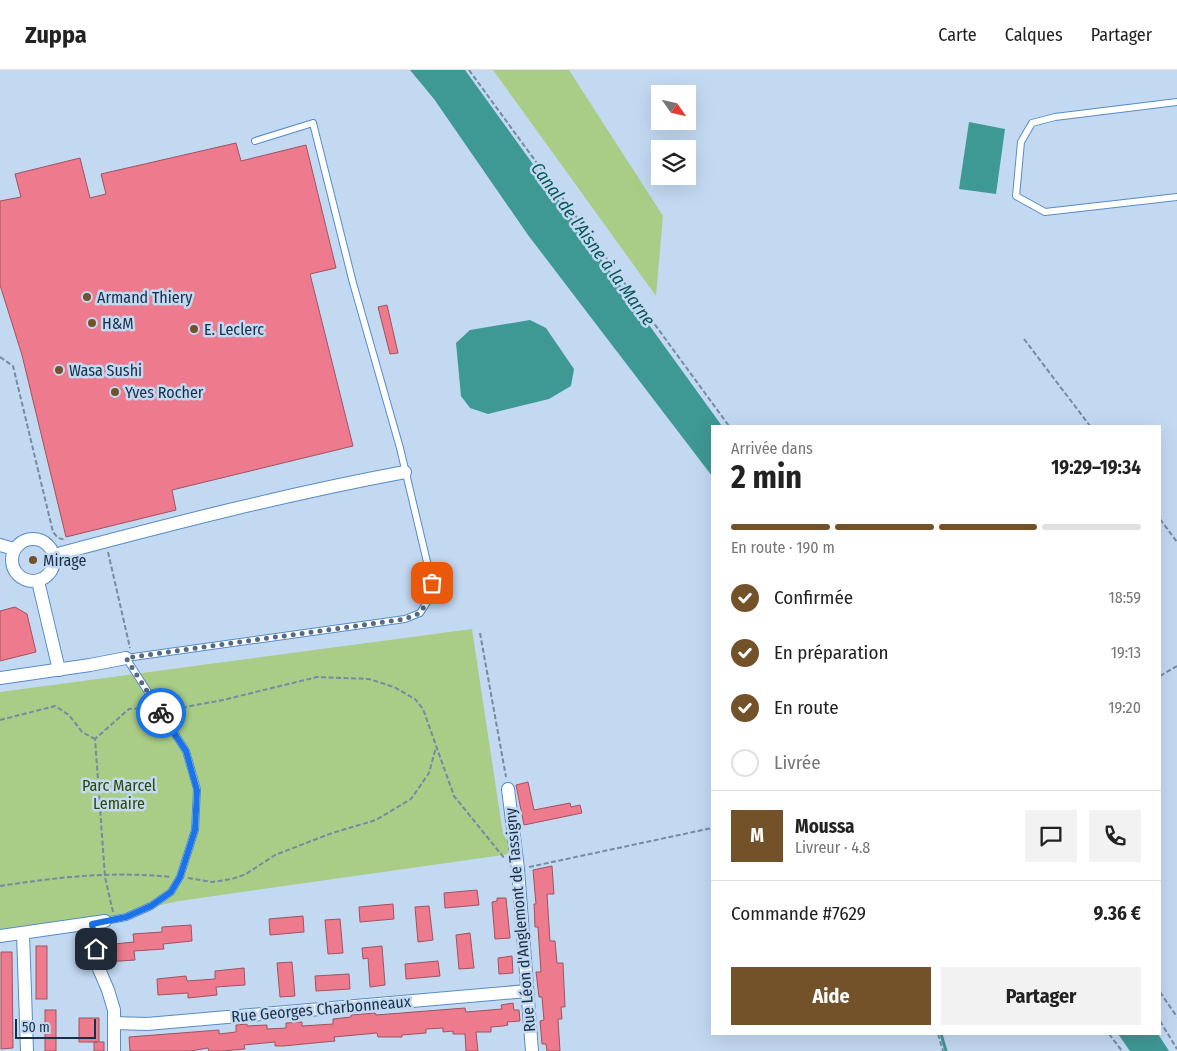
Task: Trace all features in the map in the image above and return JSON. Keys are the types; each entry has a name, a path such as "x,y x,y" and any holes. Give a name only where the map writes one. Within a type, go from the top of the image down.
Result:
{"street":[{"path":"54,555 190,520 359,480 405,472"},
{"path":"34,538 47,544 54,555 54,562 49,574 38,581 24,579 18,575 11,562 14,549 22,541 34,538"},
{"path":"0,545 14,549"},
{"path":"38,581 59,670"},
{"path":"0,678 129,658"},
{"name":"Rue Léon d'Anglemont de Tassigny","path":"508,789 518,870 532,1051"},
{"path":"0,936 110,920"},
{"path":"92,924 99,969 112,1000 114,1051"},
{"path":"23,933 27,1051"},
{"name":"Rue Georges Charbonneaux","path":"114,1023 147,1024 528,991"}],"lane":[{"path":"1177,102 1055,117 1032,123 1021,142 1016,196 1045,212 1177,197"},
{"path":"110,920 126,917 151,906 171,892 180,877 195,830 197,790 186,751 129,658 405,619 420,613 429,599 432,583 400,448 353,282 313,123 255,141"}],"path":[{"path":"469,70 728,425"},
{"path":"1024,339 1089,425"},
{"path":"0,357 13,366 53,532 58,538 68,541"},
{"path":"1161,520 1177,542"},
{"path":"106,541 129,658"},
{"path":"480,633 508,789"},
{"path":"1161,675 1177,666"},
{"path":"95,739 129,709 185,707 223,700 318,677 369,679 394,687 416,699 423,709 454,796 508,863 518,870 711,828"},
{"path":"0,720 55,706 69,715 82,732 95,739"},
{"path":"95,739 110,920"},
{"path":"0,886 38,880 105,874 180,877 212,882 232,879 246,874 274,855 332,833 376,820 411,799 429,772 436,747"},
{"path":"1161,993 1177,1017"},
{"path":"1161,1023 1177,1049"},
{"path":"938,1035 943,1051"},
{"path":"1110,1035 1122,1051"}],"green space":[{"path":"493,70 569,70 663,216 656,296"},
{"name":"Parc Marcel Lemaire","path":"472,629 503,834 517,853 179,901 110,916 0,931 0,692"}],"shaded area":[{"path":"410,70 465,70 721,425 711,425 711,475 528,235 434,99"},
{"path":"969,122 1005,129 996,194 959,189"},
{"path":"530,320 546,328 574,369 571,386 549,399 488,414 470,408 461,396 456,343 470,330"},
{"path":"1119,1035 1159,1035 1169,1051 1130,1051"}],"building":[{"name":"E. Leclerc","path":"236,143 241,161 306,145 336,268 310,274 353,446 172,490 176,510 66,537 22,355 0,285 0,201 21,197 15,174 80,158 90,198 106,194 101,174"},
{"path":"387,305 398,353 390,354 378,307"},
{"path":"15,607 27,614 36,652 0,661 0,611"},
{"path":"528,782 534,810 570,803 571,807 580,805 582,813 524,825 516,785"},
{"path":"552,866 554,894 547,894 550,941 555,941 557,963 563,963 565,1007 561,1007 562,1019 558,1019 560,1051 547,1051 546,1044 542,1044 540,1021 544,1020 542,997 539,997 536,972 541,972 538,927 535,927 534,904 536,904 533,870"},
{"path":"477,890 479,905 445,908 444,893"},
{"path":"497,898 506,898 510,938 495,939 492,902 497,901"},
{"path":"393,904 394,919 360,922 359,907"},
{"path":"429,906 433,940 418,942 415,907"},
{"path":"303,916 304,932 270,935 269,919"},
{"path":"340,919 343,953 328,954 325,920"},
{"path":"191,925 192,941 163,944 164,949 134,951 135,960 106,962 105,945 134,942 133,934 162,932 162,927"},
{"path":"470,933 474,968 459,969 456,935"},
{"path":"36,946 47,946 47,999 36,999"},
{"path":"382,946 385,985 370,987 368,958 363,959 362,948"},
{"path":"1,952 12,952 13,1048 1,1049"},
{"path":"512,956 513,973 499,974 498,958"},
{"path":"438,961 440,976 406,979 405,964"},
{"path":"292,962 295,996 280,997 277,963"},
{"path":"244,968 245,985 216,987 217,995 188,998 188,993 158,995 157,979 186,976 187,981 215,979 215,971"},
{"path":"349,974 350,989 316,991 315,976"},
{"path":"513,1003 514,1010 519,1010 520,1021 507,1022 508,1025 491,1027 491,1032 476,1032 478,1051 466,1051 465,1034 453,1034 453,1031 443,1032 443,1028 426,1029 426,1033 402,1035 402,1037 378,1037 377,1033 334,1037 335,1041 283,1046 275,1046 275,1042 244,1045 245,1049 222,1051 209,1051 208,1048 190,1051 130,1051 129,1037 219,1030 219,1034 236,1032 236,1025 247,1024 247,1026 267,1025 267,1029 286,1028 286,1023 302,1022 302,1026 333,1024 333,1019 351,1017 351,1015 375,1013 376,1015 465,1008 466,1012 502,1009 501,1005"},
{"path":"45,1010 56,1010 56,1051 45,1051"},
{"path":"79,1018 99,1018 99,1042 104,1042 104,1051 94,1051 94,1042 79,1042"}],"waterway":[{"path":"941,1035 946,1051"}],"way so far":[{"path":"161,713 126,658 405,619 420,613 429,599 432,583"}],"place":[{"name":"Armand Thiery","path":"87,297"},
{"name":"H&M","path":"92,323"},
{"name":"E. Leclerc","path":"194,329"},
{"name":"Wasa Sushi","path":"59,370"},
{"name":"Yves Rocher","path":"115,392"},
{"name":"Mirage","path":"33,560"}],"route":[{"path":"96,949 92,924 126,917 151,906 171,892 180,877 195,830 197,790 186,751 161,713"}],"water label":[{"name":"Canal de l'Aisne à la Marne","path":"593,244"}]}
